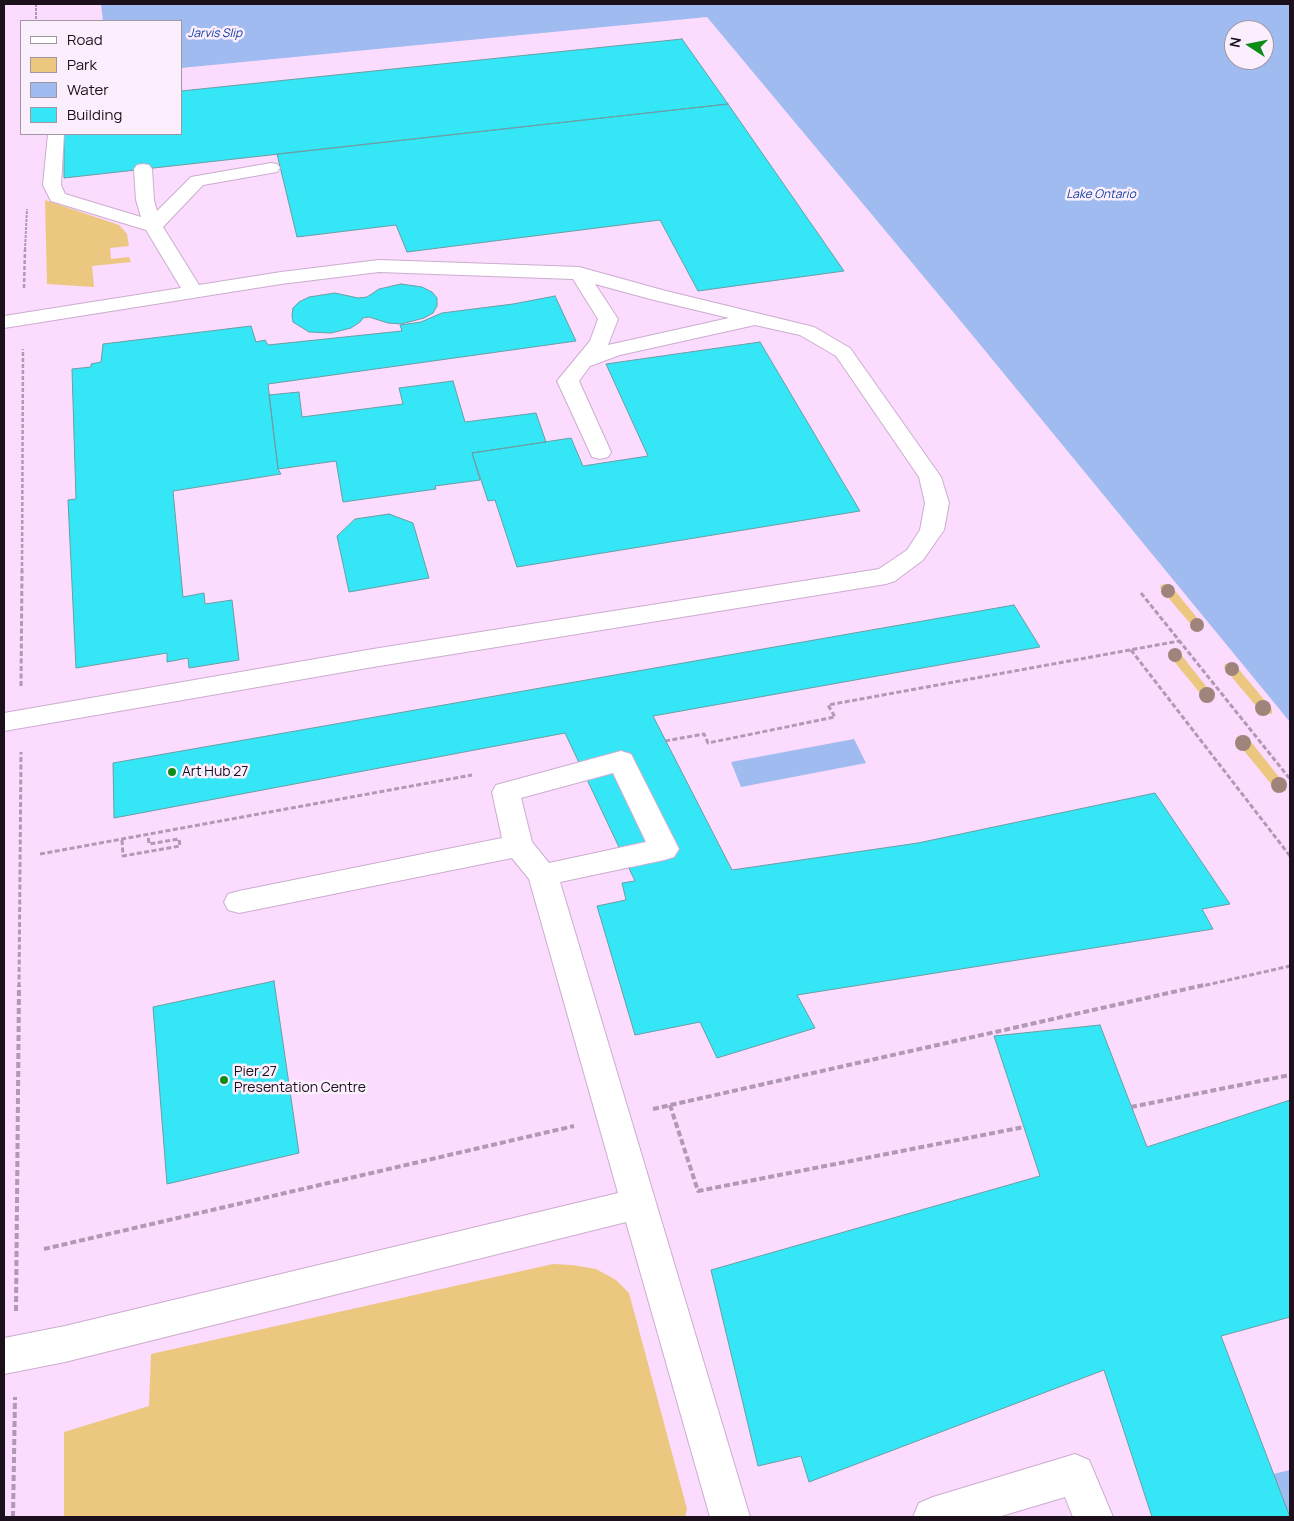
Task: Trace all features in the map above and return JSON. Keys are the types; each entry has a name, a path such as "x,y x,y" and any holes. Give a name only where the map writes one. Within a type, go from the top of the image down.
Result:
{"lane":[{"path":"56,135 52,185 57,197 153,226"},
{"path":"153,226 197,181 271,168"},
{"path":"143,169 145,200 153,226 194,293"},
{"path":"4,322 281,278 379,266 579,273 661,296 807,331 843,352 930,477 937,503 932,530 915,555 886,576 373,658 4,722"},
{"path":"579,273 608,318 600,342 568,382 600,452"},
{"path":"583,362 614,350 755,319"},
{"path":"543,874 664,849 621,760 506,792 518,846 543,874 730,1517"},
{"path":"239,902 518,846"},
{"path":"4,1356 65,1344 640,1203"},
{"path":"933,1517 1075,1474 1093,1517"}],"path":[{"path":"36,4 36,20"},
{"path":"1141,593 1290,779"},
{"path":"665,741 704,734 708,743 835,717 828,705 1179,641"},
{"path":"1131,650 1290,856"},
{"path":"40,854 502,770 506,792"},
{"path":"122,840 123,856 180,846 179,839 149,844 148,835"},
{"path":"44,1249 615,1117 1290,966"},
{"path":"1131,1107 1290,1076"},
{"path":"670,1105 698,1192 1024,1127"},
{"path":"13,1517 14,1417"}],"green space":[{"path":"45,200 119,225 127,234 129,246 110,248 111,259 129,257 131,262 92,266 94,287 47,284"},
{"path":"1161,585 1171,586 1203,625 1202,629 1194,628 1160,588"},
{"path":"1169,651 1179,652 1213,695 1214,699 1204,698 1168,654"},
{"path":"1230,663 1236,666 1272,709 1272,714 1262,713 1224,668 1225,664"},
{"path":"1241,735 1248,738 1286,786 1286,791 1276,790 1236,741 1237,737"},
{"path":"553,1264 596,1269 616,1280 629,1293 687,1509 685,1517 64,1517 64,1432 149,1406 151,1354"}],"water":[{"name":"Lake Ontario","path":"101,4 1290,4 1290,722 964,325 707,17 182,68 182,20 103,20"},
{"path":"854,739 866,763 741,787 731,762"},
{"path":"1290,1470 1290,1517 1247,1517 1231,1484"}],"building":[{"path":"682,39 728,104 64,178 64,135 182,135 182,91"},
{"path":"728,104 844,271 698,291 660,220 407,252 396,225 297,237 277,154"},
{"path":"401,284 422,287 432,292 437,298 437,306 433,313 424,318 401,324 388,323 369,317 363,318 351,328 331,333 309,332 293,322 293,308 299,302 309,297 335,293 358,298 367,297 379,289"},
{"path":"555,296 576,341 268,384 278,469 281,474 173,491 183,597 204,593 205,604 232,600 239,660 189,668 188,658 167,662 167,653 76,668 68,500 76,499 72,369 91,367 91,364 101,362 103,344 251,326 256,342 265,340 268,345 402,331 400,325 421,322 442,313 513,304"},
{"path":"760,342 860,511 517,567 495,500 488,501 472,453 571,438 583,466 648,456 606,364"},
{"path":"453,381 465,422 536,413 546,442 472,453 480,480 435,486 436,489 343,502 336,461 278,469 269,395 299,392 302,417 403,404 399,388"},
{"path":"389,514 413,523 429,578 349,592 337,536 355,519"},
{"path":"1014,605 1040,647 653,716 732,870 918,843 1155,793 1230,904 1202,909 1213,929 797,995 815,1028 717,1058 700,1022 635,1035 597,906 626,900 622,883 635,881 565,733 114,818 113,763"},
{"name":"Pier 27 Presentation Centre","path":"274,981 299,1153 167,1184 153,1007"},
{"path":"1100,1025 1147,1147 1290,1100 1290,1317 1221,1336 1290,1517 1152,1517 1104,1370 809,1482 801,1456 758,1466 711,1270 1040,1176 994,1036"}],"place":[{"name":"Art Hub 27","path":"172,772"},
{"name":"Pier 27 Presentation Centre","path":"224,1080"}],"water label":[{"name":"Jarvis Slip","path":"215,34"}]}
